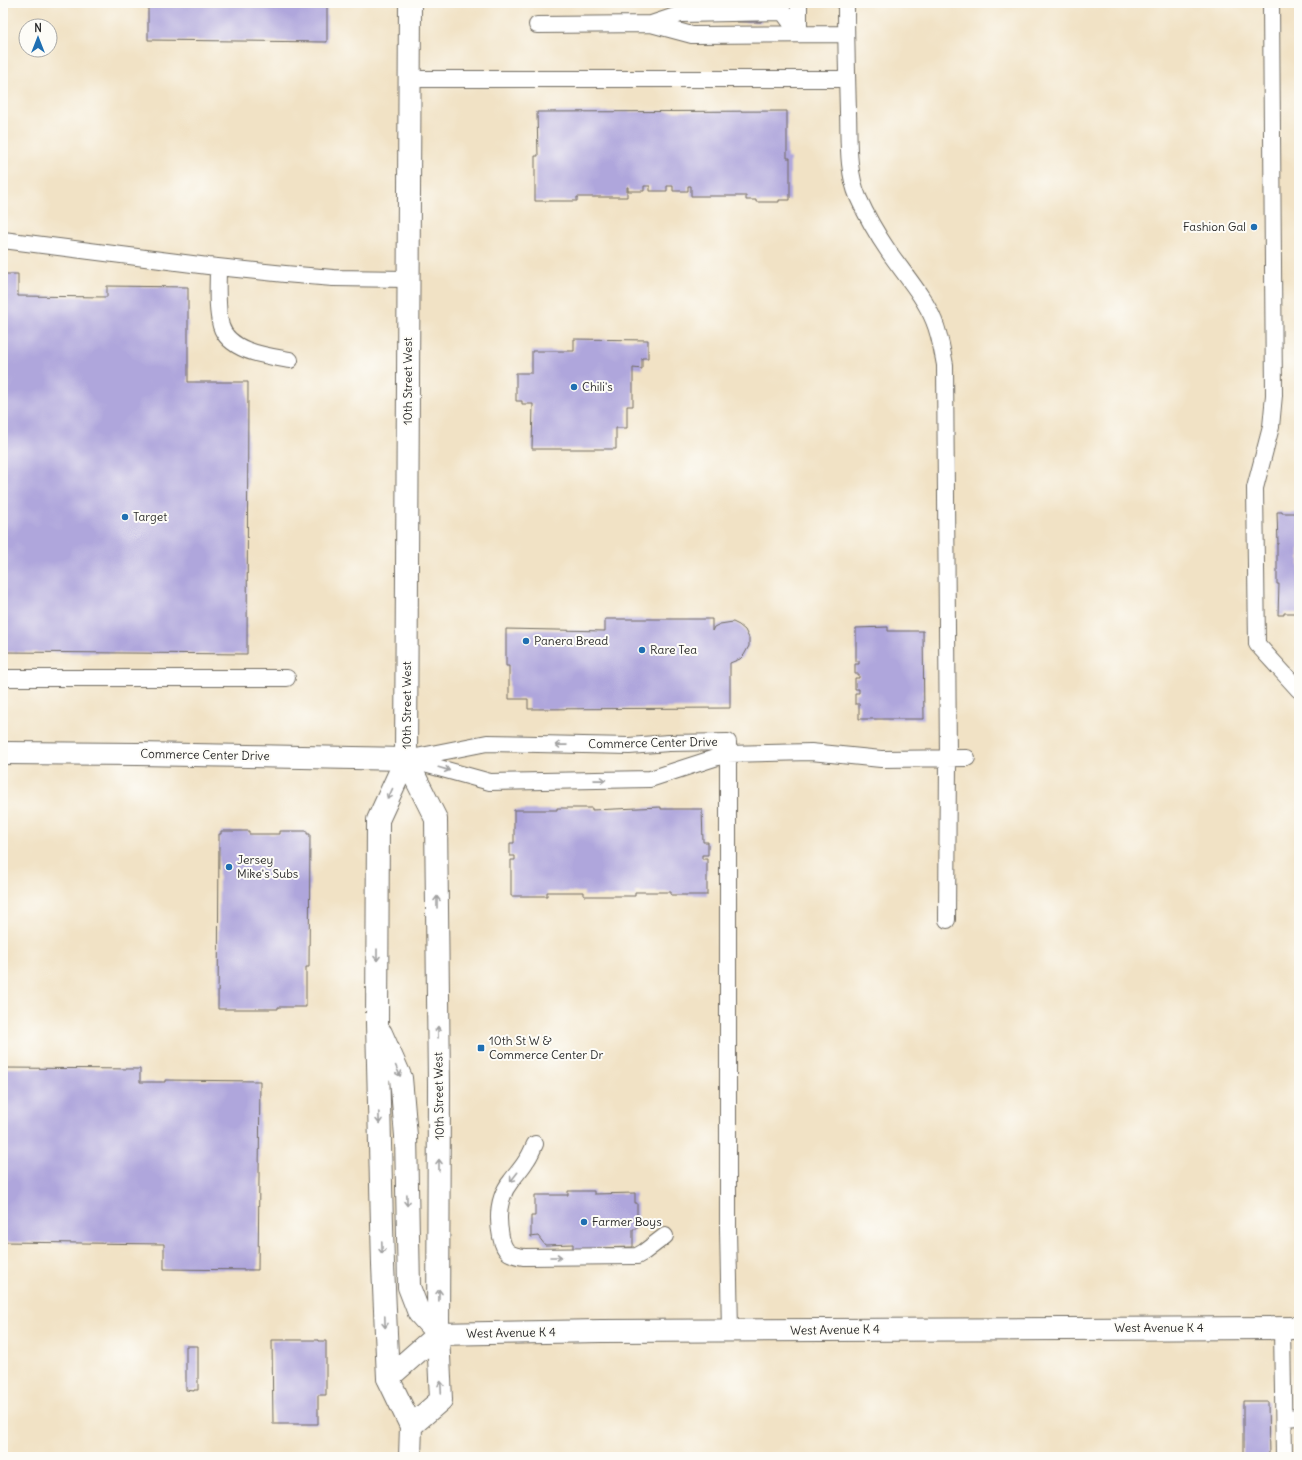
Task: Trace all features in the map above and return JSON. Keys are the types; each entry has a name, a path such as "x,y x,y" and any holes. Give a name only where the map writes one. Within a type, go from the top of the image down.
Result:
{"main road":[{"name":"10th Street West","path":"410,3 406,759 378,820 377,1023 383,1265 388,1378 411,1426 410,1457"},
{"name":"Commerce Center Drive","path":"3,753 406,759"},
{"name":"10th Street West","path":"406,759 436,819 439,1092 438,1334 441,1400 411,1426"},
{"path":"377,1023 401,1078 406,1136 409,1287 419,1313 438,1334 388,1378"},
{"name":"West Avenue K 4","path":"438,1334 601,1331 1290,1328"}],"lane":[{"path":"799,3 799,34"},
{"path":"846,3 849,148 852,176 858,195 884,244 934,320 941,341 945,365 948,758 947,920"},
{"path":"1271,3 1274,395 1271,427 1255,488 1257,644 1299,690"},
{"path":"651,24 681,14 783,12 799,34"},
{"path":"537,25 651,24 692,35 846,34"},
{"path":"409,79 847,79"},
{"path":"3,240 218,267 333,278 408,279"},
{"path":"218,267 220,319 221,328 225,334 243,349 267,356 290,360"},
{"path":"3,678 287,678"},
{"name":"Commerce Center Drive","path":"728,742 727,754 650,780 490,782 406,759 487,743 629,746 669,743 728,742"},
{"path":"730,1331 728,1229 727,754 811,752 881,760 967,758"},
{"path":"535,1144 527,1161 510,1182 502,1198 499,1228 503,1246 506,1251 517,1256 524,1257 637,1256 664,1236"},
{"path":"1284,1457 1291,1418 1290,1328"}],"building":[{"path":"148,3 327,3 327,42 148,40"},
{"path":"737,3 761,3 761,22 737,22"},
{"path":"787,111 787,158 790,158 790,200 779,200 779,202 756,202 756,200 746,200 746,196 691,196 691,186 688,186 688,191 673,191 673,186 667,186 667,191 650,191 650,186 644,186 644,191 628,191 627,187 627,197 577,197 577,201 535,201 535,156 538,156 537,112"},
{"name":"Target","path":"3,274 18,274 18,296 107,297 107,286 188,287 188,382 248,382 247,654 3,652"},
{"name":"Chili's","path":"574,339 648,340 648,358 642,358 642,369 633,368 633,406 627,406 627,428 616,428 616,449 532,449 533,404 522,404 522,401 516,401 516,373 532,373 532,351 574,351"},
{"path":"1277,512 1299,513 1299,613 1284,613 1284,615 1278,615 1279,584 1277,584"},
{"path":"605,619 712,619 712,631 714,627 720,624 733,622 739,625 745,630 749,638 749,646 740,659 730,663 730,708 528,709 528,699 509,699 509,666 506,666 506,629 605,631"},
{"path":"888,627 888,631 923,631 924,719 859,719 859,704 855,704 855,693 859,693 859,689 855,689 855,678 859,678 859,674 855,674 855,664 859,664 859,661 856,661 856,628"},
{"path":"661,807 661,809 702,809 703,842 708,842 708,855 702,855 702,859 707,859 707,895 671,895 671,892 635,892 635,896 584,896 584,892 547,892 547,896 511,896 511,860 515,860 515,856 510,856 510,843 514,843 514,810 592,808 592,810"},
{"path":"221,831 249,831 249,834 280,834 280,831 307,831 307,834 310,834 309,967 306,967 306,1007 278,1007 278,1009 218,1009 219,834 221,834"},
{"path":"3,1068 140,1069 140,1082 165,1082 165,1080 260,1081 258,1270 164,1269 164,1244 3,1242"},
{"name":"Farmer Boys","path":"568,1191 594,1191 594,1194 635,1193 635,1203 637,1203 637,1229 633,1229 633,1247 595,1248 595,1252 573,1253 573,1244 545,1245 538,1236 531,1237 531,1216 535,1216 535,1195 568,1195"},
{"path":"272,1340 326,1341 326,1395 318,1395 318,1424 273,1424"},
{"path":"186,1346 198,1346 198,1390 194,1391 186,1390"},
{"path":"1243,1401 1268,1401 1269,1457 1243,1457"}],"place":[{"name":"Fashion Gal","path":"1254,227"},
{"name":"Chili's","path":"574,387"},
{"name":"Target","path":"125,517"},
{"name":"Panera Bread","path":"526,641"},
{"name":"Rare Tea","path":"642,650"},
{"name":"Jersey Mike's Subs","path":"229,867"},
{"name":"10th St W & Commerce Center Dr","path":"481,1048"},
{"name":"Farmer Boys","path":"584,1222"}]}
